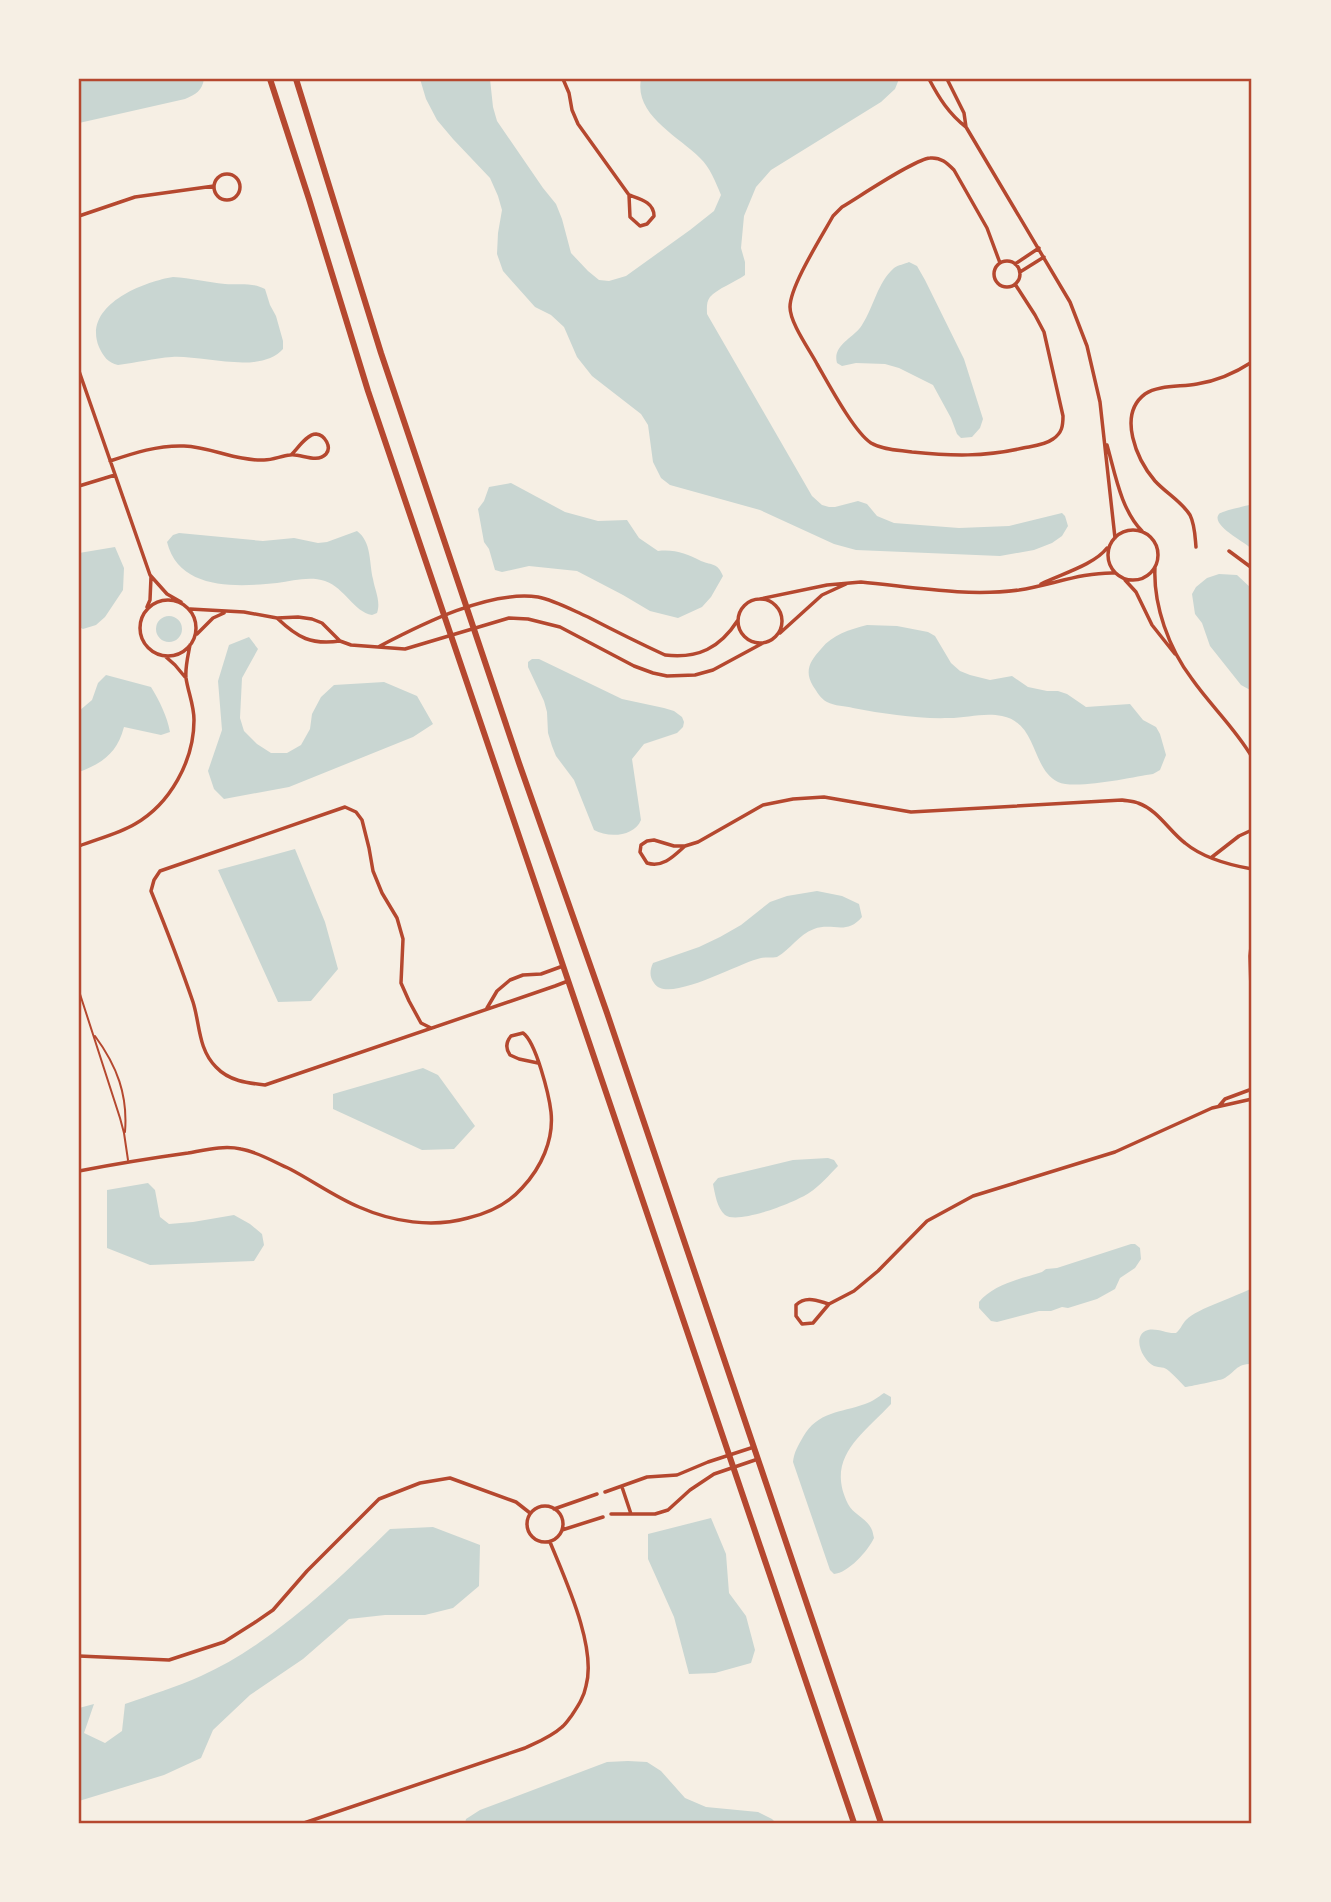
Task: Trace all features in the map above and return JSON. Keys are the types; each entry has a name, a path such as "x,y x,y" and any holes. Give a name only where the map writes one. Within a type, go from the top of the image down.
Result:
{"main road":[{"path":"270,79 368,391 854,1823"},
{"path":"296,79 371,325 881,1823"}],"street":[{"path":"565,79 578,124 629,195 630,217 640,226 647,225 654,216 652,206 629,195"},
{"path":"929,79 947,109 966,127 1070,302 1087,346 1100,402 1115,538"},
{"path":"947,79 964,113 966,127"},
{"path":"1000,263 987,228 954,170 946,162 928,158 842,207 833,216 793,292 790,308 794,324 856,428 871,443 883,448 921,453 984,456 1043,444 1053,439 1063,426 1044,332 1014,284"},
{"path":"226,173 235,175 241,187 234,199 224,200 216,195 214,186 218,177 226,173"},
{"path":"79,216 135,197 214,186"},
{"path":"1014,264 1039,248"},
{"path":"1020,272 1044,257"},
{"path":"1007,261 1014,264 1020,272 1019,279 1014,284 1004,286 997,282 994,274 1000,263 1007,261"},
{"path":"1196,547 1192,519 1145,468 1133,436 1131,414 1135,404 1151,391 1218,379 1252,362"},
{"path":"79,371 150,575 157,585 190,609 312,619 321,623 340,641"},
{"path":"110,461 147,450 173,446 197,447 256,460 273,460 292,454 315,458 328,452 328,445 324,438 316,434 308,437 292,454"},
{"path":"1104,436 1128,509 1136,524 1151,537 1158,551 1154,580 1158,602 1177,656"},
{"path":"79,486 115,475"},
{"path":"1036,586 1093,561 1102,555 1115,538 1129,530 1144,532"},
{"path":"1110,544 1108,559 1115,573 1136,592 1152,625 1191,678 1237,733 1252,757"},
{"path":"1229,551 1252,568"},
{"path":"1123,578 1144,578 1155,567"},
{"path":"763,643 745,637 738,626 742,607 760,599 827,585 852,582 981,593 1020,590 1091,575 1115,573"},
{"path":"150,575 150,600 140,624 141,638 150,650 164,656 186,678"},
{"path":"277,618 301,638 316,642 340,641 351,645 405,649 509,618 528,619 560,627 634,666 653,673 667,676 691,675 713,670 775,637 822,595 852,582"},
{"path":"379,647 445,615 508,597 538,597 569,608 665,655 679,657 708,649 725,638 738,620"},
{"path":"760,599 768,600 779,610 782,624 775,637"},
{"path":"146,610 162,600 181,603"},
{"path":"190,609 196,622 195,635"},
{"path":"79,846 135,824 168,796 184,766 192,739 193,709 186,678 190,645 195,635 214,618 226,612"},
{"path":"164,656 180,653 190,645"},
{"path":"685,846 661,864 647,863 640,852 641,845 647,841 654,840 674,846 698,842 763,805 793,799 824,797 911,812 1122,800 1139,803 1155,813 1183,842 1199,853 1226,864 1252,869"},
{"path":"431,1028 421,1023 401,983 402,939 397,918 373,871 362,820 356,812 345,807 160,871 154,880 151,891 194,1006 203,1049 225,1076 246,1083 265,1085 568,981"},
{"path":"1212,857 1252,830"},
{"path":"1252,937 1252,1023"},
{"path":"486,1010 497,991 510,980 523,975 541,974 563,966"},
{"path":"79,1171 217,1148 240,1148 271,1160 358,1207 386,1217 410,1222 453,1222 489,1213 513,1198 533,1177 545,1155 551,1115 548,1093 538,1063 530,1039 526,1035 516,1033 511,1036 506,1046 510,1055 538,1063"},
{"path":"1219,1106 1225,1099 1252,1089"},
{"path":"829,1304 804,1299 796,1305 796,1316 799,1322 808,1325 817,1319 829,1304 860,1286 878,1270 927,1221 973,1196 1115,1152 1219,1106 1252,1099"},
{"path":"605,1492 647,1478 677,1475 754,1447"},
{"path":"611,1514 655,1514 668,1510 699,1483 714,1474 758,1459"},
{"path":"79,1656 169,1660 224,1642 273,1610 307,1571 379,1499 420,1483 450,1478 516,1502 530,1513"},
{"path":"622,1487 631,1514"},
{"path":"554,1509 597,1494"},
{"path":"544,1506 554,1509 562,1518 562,1530 550,1542 539,1542 530,1535 526,1524 530,1513 544,1506"},
{"path":"562,1530 603,1517"},
{"path":"304,1823 525,1748 564,1726 579,1704 587,1685 589,1661 571,1594 550,1542"}],"lane":[{"path":"79,991 124,1133 128,1161"},
{"path":"93,1034 112,1061 122,1088 126,1110 124,1133"}],"shaded area":[{"path":"79,79 204,79 198,92 185,99 79,123"},
{"path":"420,79 490,79 497,121 556,204 571,253 599,280 609,281 626,276 690,230 714,211 721,195 704,162 651,114 644,103 641,79 899,79 895,89 881,102 771,170 756,187 744,216 741,248 745,275 710,297 707,314 812,496 822,505 835,507 858,501 867,504 877,516 894,523 959,528 1009,526 1062,513 1068,526 1062,536 1034,550 1000,556 856,550 834,544 760,510 670,485 661,478 653,462 648,425 641,414 592,376 577,357 564,327 551,315 535,307 503,271 497,254 502,210 498,196 490,178 437,120 426,99"},
{"path":"909,262 917,266 925,280 964,359 983,419 980,428 972,437 961,438 957,434 933,385 885,364 856,363 842,366 837,363 838,351 862,325 888,274 896,267"},
{"path":"173,277 265,289 276,316 283,349 273,357 246,362 185,357 118,365 109,361 99,347 96,332 99,319 107,308 131,291"},
{"path":"511,483 565,512 598,521 627,520 639,538 658,551 691,556 719,568 723,576 702,607 678,618 650,611 577,571 529,566 502,572 495,570 484,542 478,509 489,487"},
{"path":"1252,504 1252,549 1224,528 1218,518 1221,513"},
{"path":"357,531 368,547 378,600 377,613 372,615 360,609 325,581 307,579 228,585 197,578 184,570 174,558 167,542 179,533 263,541 294,538 318,543"},
{"path":"115,547 124,568 123,590 105,617 96,625 83,629 79,627 79,553"},
{"path":"1219,574 1237,575 1252,589 1252,691 1241,685 1210,646 1202,623 1195,614 1192,594 1196,587 1207,578"},
{"path":"169,616 178,620 182,629 178,638 169,642 160,638 156,629 160,620"},
{"path":"867,625 897,626 928,632 935,636 951,663 970,675 990,680 1012,676 1028,687 1067,694 1086,707 1130,704 1143,720 1156,727 1160,734 1166,755 1160,770 1153,774 1104,782 1066,784 1049,776 1022,727 1014,720 989,715 913,717 827,702 810,681 811,662 836,636"},
{"path":"249,637 258,649 242,678 240,718 244,731 271,753 287,753 301,745 310,729 312,714 321,697 334,685 384,682 417,696 433,724 413,737 289,787 224,799 214,789 208,771 222,730 218,681 229,645"},
{"path":"539,659 622,699 674,711 682,717 683,727 677,733 644,744 632,759 641,820 633,830 613,835 594,830 574,780 552,746 544,701 528,667 528,662"},
{"path":"106,675 151,687 163,709 170,732 161,735 124,727 108,756 79,772 79,711 92,700 98,683"},
{"path":"295,849 325,922 338,969 311,1001 278,1002 218,870"},
{"path":"817,891 842,896 859,904 862,917 850,926 814,929 777,957 751,961 688,986 661,988 652,980 650,973 653,963 720,937 741,925 770,902"},
{"path":"423,1068 438,1075 475,1126 454,1149 422,1150 333,1109 333,1094"},
{"path":"793,1160 834,1160 838,1166 821,1184 792,1202 742,1217 725,1215 718,1205 713,1184 718,1178"},
{"path":"148,1183 155,1190 160,1217 169,1224 234,1215 250,1224 262,1234 264,1245 254,1261 150,1265 107,1248 107,1190"},
{"path":"1131,1244 1140,1248 1141,1259 1135,1268 1120,1278 1115,1289 1097,1299 1068,1308 1039,1311 997,1322 991,1321 979,1308 979,1302 985,1296 1008,1283"},
{"path":"1252,1288 1252,1364 1239,1367 1223,1379 1185,1387 1167,1369 1154,1366 1142,1353 1140,1337 1148,1330 1176,1333 1192,1316"},
{"path":"884,1393 891,1397 891,1404 850,1448 841,1473 842,1488 848,1504 869,1525 874,1538 857,1560 845,1570 834,1574 830,1570 793,1462 794,1455 809,1428 816,1422 830,1414 868,1403"},
{"path":"711,1518 726,1554 729,1593 746,1616 755,1650 751,1663 715,1673 689,1674 674,1617 648,1559 648,1534"},
{"path":"433,1527 480,1545 479,1586 453,1608 425,1615 385,1615 349,1619 303,1659 250,1695 213,1730 201,1758 164,1775 79,1801 79,1708 94,1704 84,1733 105,1743 122,1731 125,1704 201,1676 252,1648 301,1611 390,1529"},
{"path":"607,1762 647,1762 661,1771 685,1798 706,1807 758,1812 776,1823 465,1823 466,1819 480,1810"}]}
